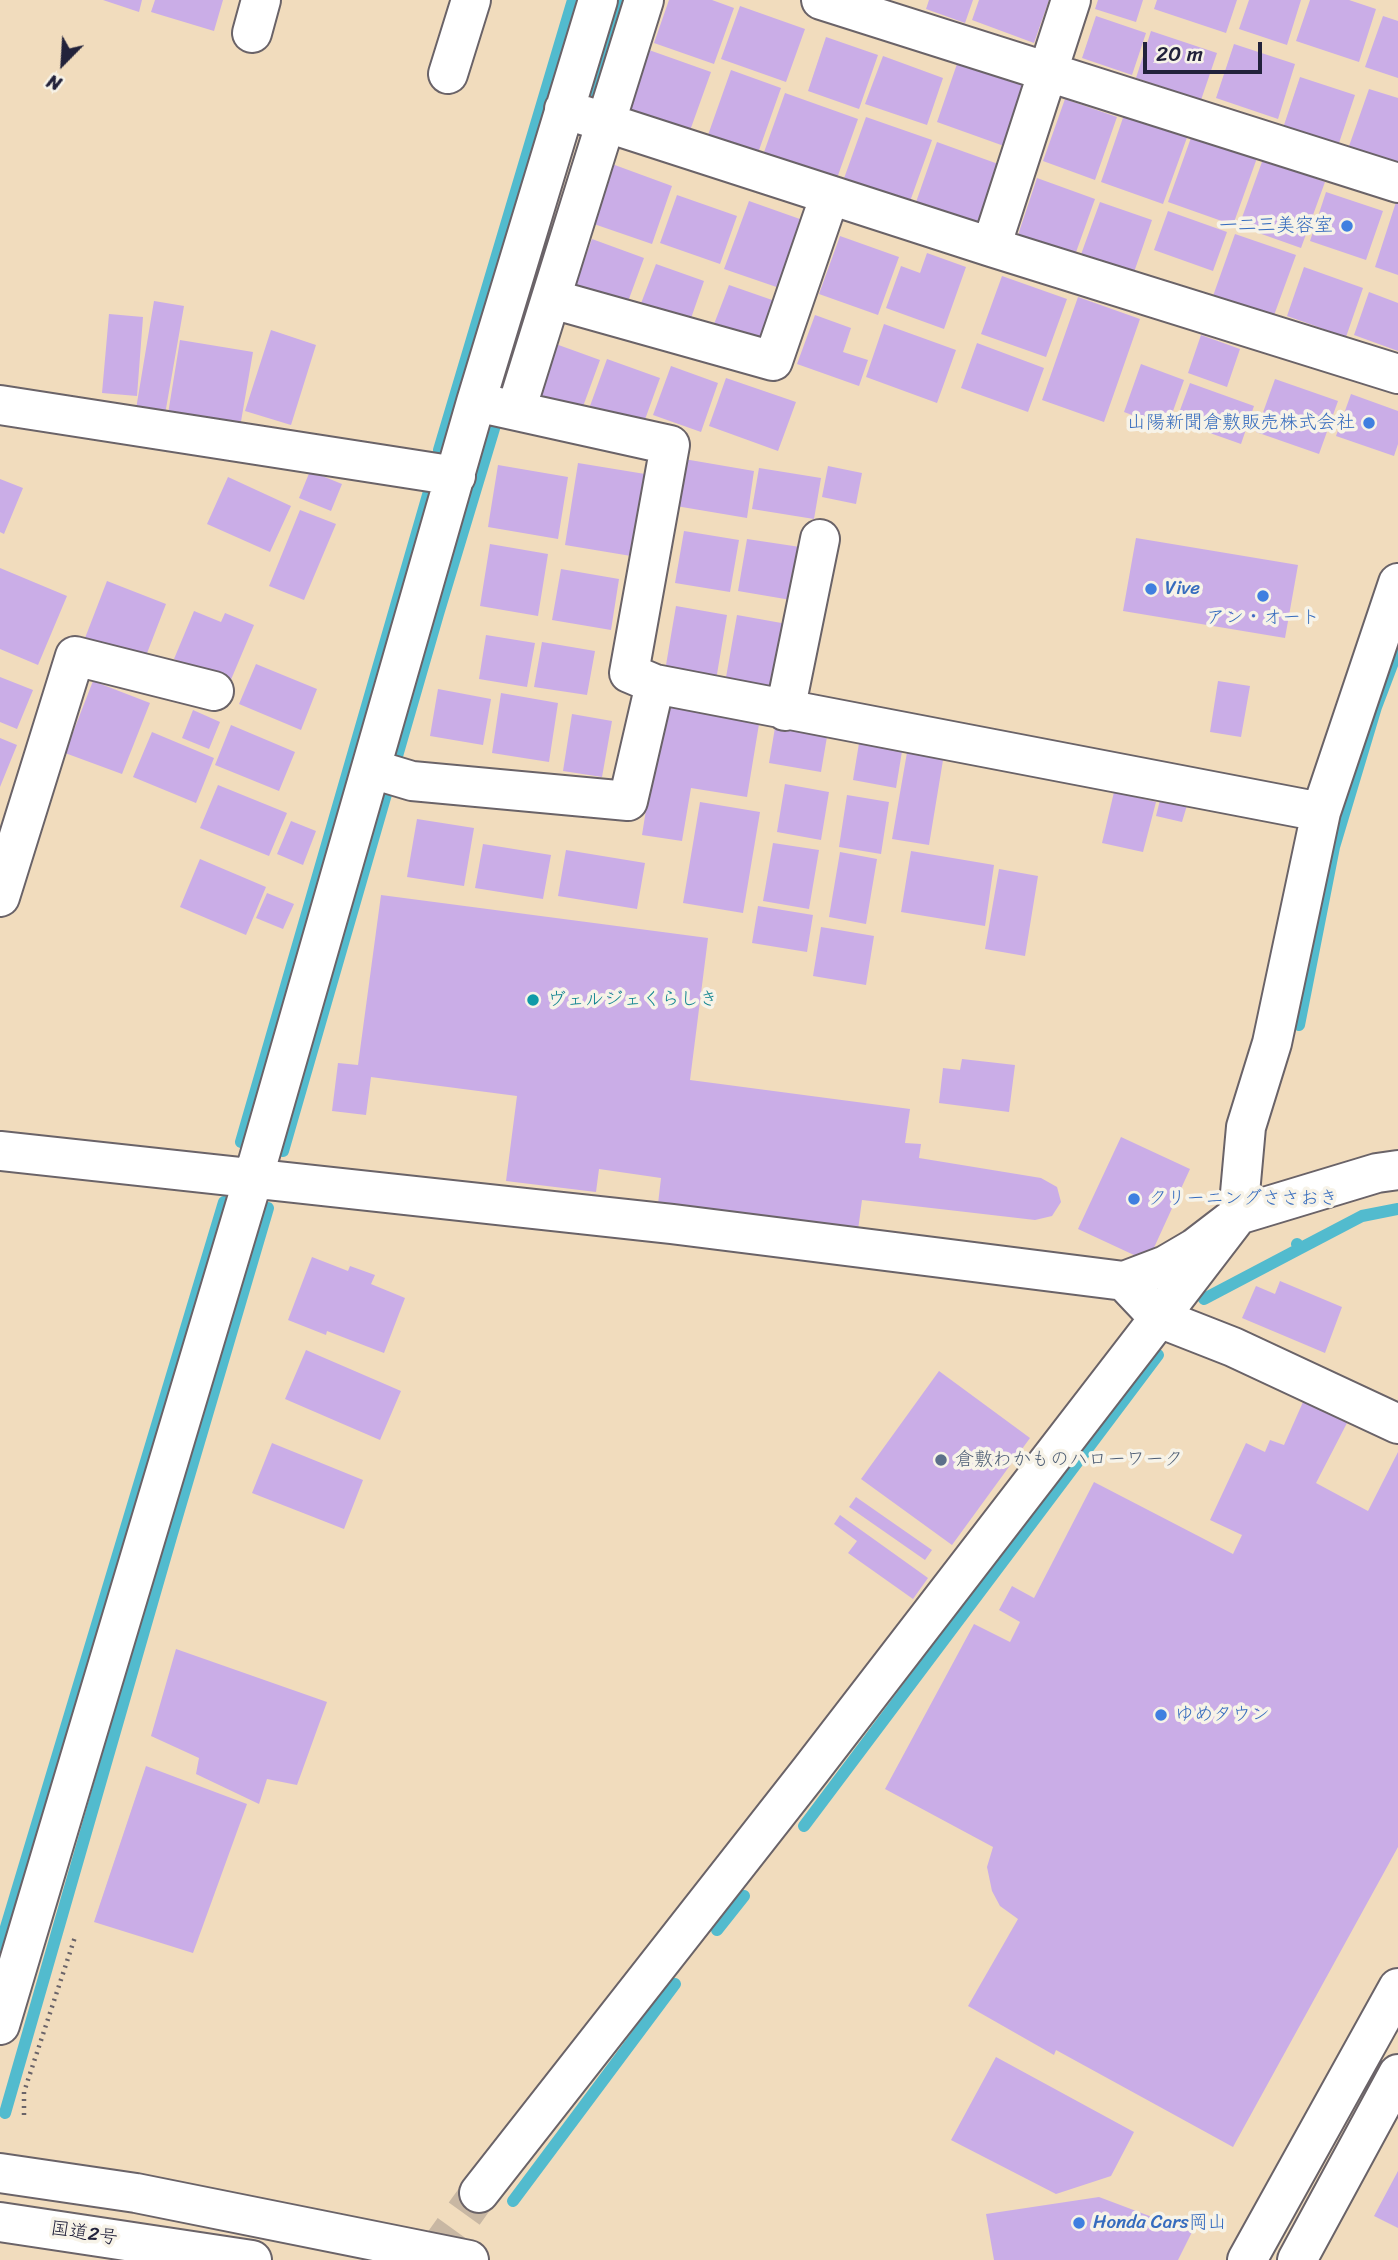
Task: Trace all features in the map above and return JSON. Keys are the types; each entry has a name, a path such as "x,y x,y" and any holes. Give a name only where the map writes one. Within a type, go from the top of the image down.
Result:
{"main road":[{"path":"448,74 471,0"},
{"path":"0,2025 12,1922 387,773 456,476 497,406 552,299 586,116 598,0"},
{"path":"497,406 586,116 644,0"},
{"path":"821,0 1398,183"},
{"path":"991,247 1071,0"},
{"path":"586,116 991,247 1398,373"},
{"path":"552,299 773,360 830,195"},
{"path":"0,405 456,476"},
{"path":"497,406 670,445 629,673 654,684 785,711 1321,812"},
{"path":"785,711 820,539"},
{"path":"479,2193 802,1782 1238,1215 1246,1127 1272,1043 1321,812 1398,583"},
{"path":"0,897 75,656 214,691"},
{"path":"387,773 412,781 628,801 654,684"},
{"path":"0,1151 672,1224 1124,1281 1166,1265 1195,1248 1238,1215 1391,1164"},
{"path":"1124,1281 1159,1318 1233,1347 1398,1424"},
{"path":"1247,2260 1398,1988"},
{"path":"1297,2260 1398,2074"},
{"path":"0,2173 136,2193 469,2260"},
{"name":"国道2号","path":"0,2221 252,2260"}],"path":[{"path":"24,2115 24,2092 75,1937"}],"building":[{"path":"103,0 142,0 139,12"},
{"path":"155,0 223,0 214,31 151,12"},
{"path":"669,0 712,0 734,8 714,64 654,43"},
{"path":"929,0 973,0 965,23 926,9"},
{"path":"979,0 1049,0 1034,43 972,20"},
{"path":"1098,0 1143,0 1136,22 1095,9"},
{"path":"1157,0 1237,0 1226,33 1154,9"},
{"path":"1249,0 1301,0 1287,45 1239,29"},
{"path":"1310,0 1349,0 1376,9 1359,62 1296,41"},
{"path":"740,6 805,29 786,82 721,59"},
{"path":"1096,16 1146,33 1132,75 1082,58"},
{"path":"1383,16 1398,21 1398,78 1365,67"},
{"path":"1151,31 1217,53 1201,100 1136,78"},
{"path":"826,37 878,55 859,109 808,91"},
{"path":"1234,44 1295,64 1278,119 1216,98"},
{"path":"649,50 711,72 687,139 625,118"},
{"path":"883,56 943,78 927,125 865,104"},
{"path":"958,61 1026,85 1004,146 937,122"},
{"path":"731,70 781,88 758,153 708,135"},
{"path":"1300,77 1355,95 1338,146 1283,128"},
{"path":"1369,89 1398,98 1398,166 1348,149"},
{"path":"785,93 858,119 836,181 763,155"},
{"path":"1065,99 1117,117 1095,180 1043,161"},
{"path":"1126,109 1189,132 1163,204 1101,182"},
{"path":"866,117 932,140 908,207 842,184"},
{"path":"1192,135 1257,158 1233,225 1168,202"},
{"path":"937,142 1001,165 979,227 915,205"},
{"path":"1263,159 1325,182 1301,248 1239,226"},
{"path":"612,164 672,186 652,244 591,223"},
{"path":"1037,178 1095,199 1075,255 1018,235"},
{"name":"一二三美容室","path":"1326,192 1383,211 1366,260 1310,241"},
{"path":"677,195 737,216 720,264 660,243"},
{"path":"1398,199 1398,275 1375,267"},
{"path":"749,201 814,224 791,292 724,269"},
{"path":"1100,202 1152,220 1132,278 1079,260"},
{"path":"1168,211 1227,232 1213,271 1154,250"},
{"path":"1235,234 1296,255 1273,318 1213,296"},
{"path":"840,236 899,257 878,315 819,294"},
{"path":"592,239 644,258 626,307 574,288"},
{"path":"927,253 966,267 944,329 886,308 901,266 920,273"},
{"path":"656,264 704,281 689,324 640,306"},
{"path":"1304,267 1363,288 1346,337 1287,316"},
{"path":"1002,276 1067,299 1046,357 981,334"},
{"path":"729,285 775,301 758,349 711,332"},
{"path":"1369,292 1398,303 1398,351 1354,335"},
{"path":"1078,297 1140,319 1104,422 1042,400"},
{"path":"154,301 184,306 164,420 135,415"},
{"path":"109,314 143,317 137,396 102,393"},
{"path":"815,315 851,328 843,352 868,360 859,386 797,364"},
{"path":"884,324 956,350 937,403 866,377"},
{"path":"271,330 316,345 291,425 245,411"},
{"path":"1201,335 1240,349 1227,387 1188,373"},
{"path":"180,340 253,352 239,433 167,420"},
{"path":"553,343 600,360 581,412 534,396"},
{"path":"977,343 1044,368 1028,412 961,388"},
{"path":"607,359 660,378 643,425 590,406"},
{"path":"1141,364 1184,380 1167,428 1124,412"},
{"path":"671,366 718,383 701,432 653,415"},
{"path":"726,378 796,402 778,451 709,426"},
{"path":"1275,379 1338,401 1319,454 1256,432"},
{"path":"1190,383 1254,406 1241,444 1176,421"},
{"name":"山陽新聞倉敷販売株式会社","path":"1351,394 1398,411 1398,444 1394,456 1336,436"},
{"path":"684,459 754,471 747,518 676,506"},
{"path":"578,463 645,474 631,556 565,545"},
{"path":"498,465 568,477 558,539 488,527"},
{"path":"828,466 862,473 856,504 822,497"},
{"path":"759,468 821,478 814,519 752,509"},
{"path":"310,471 342,484 331,511 299,498"},
{"path":"228,477 291,506 270,552 207,524"},
{"path":"0,479 23,488 4,534 0,532"},
{"path":"300,510 336,524 304,600 269,586"},
{"path":"684,531 739,540 730,592 675,583"},
{"path":"1136,538 1298,565 1285,638 1123,611"},
{"path":"747,539 800,547 791,600 738,591"},
{"path":"490,544 548,554 538,616 480,606"},
{"path":"0,568 67,596 38,665 0,649"},
{"path":"561,569 619,579 611,630 552,620"},
{"path":"107,581 166,604 144,661 85,638"},
{"path":"676,606 727,615 716,680 665,671"},
{"path":"194,611 221,622 225,613 254,625 230,682 174,659"},
{"path":"737,615 787,624 776,692 725,683"},
{"path":"486,635 535,643 527,687 479,679"},
{"path":"542,642 595,651 587,695 534,687"},
{"path":"256,664 317,689 301,730 239,704"},
{"path":"0,677 33,690 17,729 0,722"},
{"path":"93,681 150,703 122,774 65,753"},
{"path":"1218,681 1250,686 1241,737 1210,732"},
{"path":"438,689 491,699 483,745 430,736"},
{"path":"501,693 558,703 549,762 492,753"},
{"path":"664,696 761,712 747,797 691,788 682,841 642,835"},
{"path":"193,710 220,722 209,749 182,738"},
{"path":"572,714 612,721 602,777 563,771"},
{"path":"777,716 829,725 821,772 769,763"},
{"path":"231,725 295,752 279,791 215,765"},
{"path":"861,731 904,739 896,788 853,780"},
{"path":"152,732 214,758 196,803 133,777"},
{"path":"0,738 17,745 0,787"},
{"path":"909,741 945,748 929,845 892,839"},
{"path":"785,784 829,792 821,840 777,832"},
{"path":"218,785 287,813 269,856 200,828"},
{"path":"1114,792 1156,802 1143,852 1102,843"},
{"path":"847,795 889,802 881,854 839,847"},
{"path":"1161,796 1188,802 1182,822 1156,816"},
{"path":"700,802 760,812 743,913 683,903"},
{"path":"417,819 474,828 464,886 407,877"},
{"path":"291,821 316,831 303,865 277,854"},
{"path":"773,843 819,850 809,909 763,901"},
{"path":"483,844 551,855 543,899 475,888"},
{"path":"566,850 645,863 637,909 558,896"},
{"path":"911,851 994,865 985,926 901,912"},
{"path":"840,852 877,859 866,924 829,917"},
{"path":"200,859 266,887 246,935 180,907"},
{"path":"999,869 1038,876 1025,956 985,949"},
{"path":"267,893 294,904 283,929 256,918"},
{"name":"ヴェルジェくらしき","path":"381,895 708,938 690,1080 910,1109 905,1143 921,1144 919,1158 1041,1178 1057,1187 1061,1202 1052,1216 1035,1220 862,1200 858,1230 658,1204 661,1178 599,1169 596,1192 506,1181 517,1096 371,1077 366,1115 332,1111 338,1063 358,1065"},
{"path":"758,906 813,915 807,952 752,943"},
{"path":"821,927 874,936 866,985 813,976"},
{"path":"962,1059 1015,1065 1009,1112 939,1103 943,1068 960,1070"},
{"name":"クリーニングささおき","path":"1121,1137 1190,1169 1152,1252 1134,1255 1078,1229"},
{"path":"312,1257 348,1271 350,1266 375,1275 371,1284 405,1298 384,1353 327,1331 326,1335 288,1320"},
{"path":"1280,1281 1342,1307 1325,1353 1242,1318 1256,1286 1275,1294"},
{"path":"306,1350 401,1391 380,1440 285,1399"},
{"path":"939,1371 1030,1438 952,1545 861,1479"},
{"name":"ゆめタウン","path":"1303,1402 1347,1423 1316,1483 1368,1511 1398,1452 1398,1847 1233,2147 1056,2050 1054,2055 968,2006 1018,1919 1000,1906 992,1891 987,1867 993,1847 885,1789 974,1624 1010,1642 1020,1622 999,1610 1012,1586 1034,1598 1094,1482 1233,1554 1242,1535 1210,1520 1246,1443 1265,1452 1270,1440 1284,1445"},
{"path":"272,1443 363,1480 344,1529 252,1493"},
{"path":"856,1497 932,1550 925,1560 849,1507"},
{"path":"840,1515 928,1578 913,1599 848,1553 857,1541 834,1524"},
{"path":"176,1649 327,1702 297,1785 267,1779 259,1804 196,1774 199,1758 151,1736"},
{"path":"146,1766 247,1804 193,1953 94,1922"},
{"path":"996,2057 1134,2132 1111,2176 1056,2194 951,2140"},
{"path":"1398,2171 1398,2228 1374,2216"},
{"name":"Honda Cars岡山","path":"1099,2197 1192,2232 1178,2260 994,2260 986,2214"}],"waterway":[{"path":"439,450 573,0"},
{"path":"592,103 621,0"},
{"path":"283,1151 499,412"},
{"path":"241,1142 430,488"},
{"path":"1299,1025 1334,847 1376,707 1398,649"},
{"path":"0,1947 224,1202"},
{"path":"5,2113 268,1208"},
{"path":"1299,1249 1362,1216 1398,1209"},
{"path":"1204,1299 1299,1249 1297,1244"},
{"path":"804,1826 1158,1355"},
{"path":"717,1930 744,1896"},
{"path":"513,2201 675,1984"}],"tunnel":[{"path":"431,2260 479,2193"}],"place":[{"name":"一二三美容室","path":"1347,226"},
{"name":"山陽新聞倉敷販売株式会社","path":"1369,423"},
{"name":"Vive","path":"1151,589"},
{"name":"アン・オート","path":"1263,596"},
{"name":"ヴェルジェくらしき","path":"533,1000"},
{"name":"クリーニングささおき","path":"1134,1199"},
{"name":"倉敷わかものハローワーク","path":"941,1460"},
{"name":"ゆめタウン","path":"1161,1715"},
{"name":"Honda Cars岡山","path":"1079,2223"}]}
